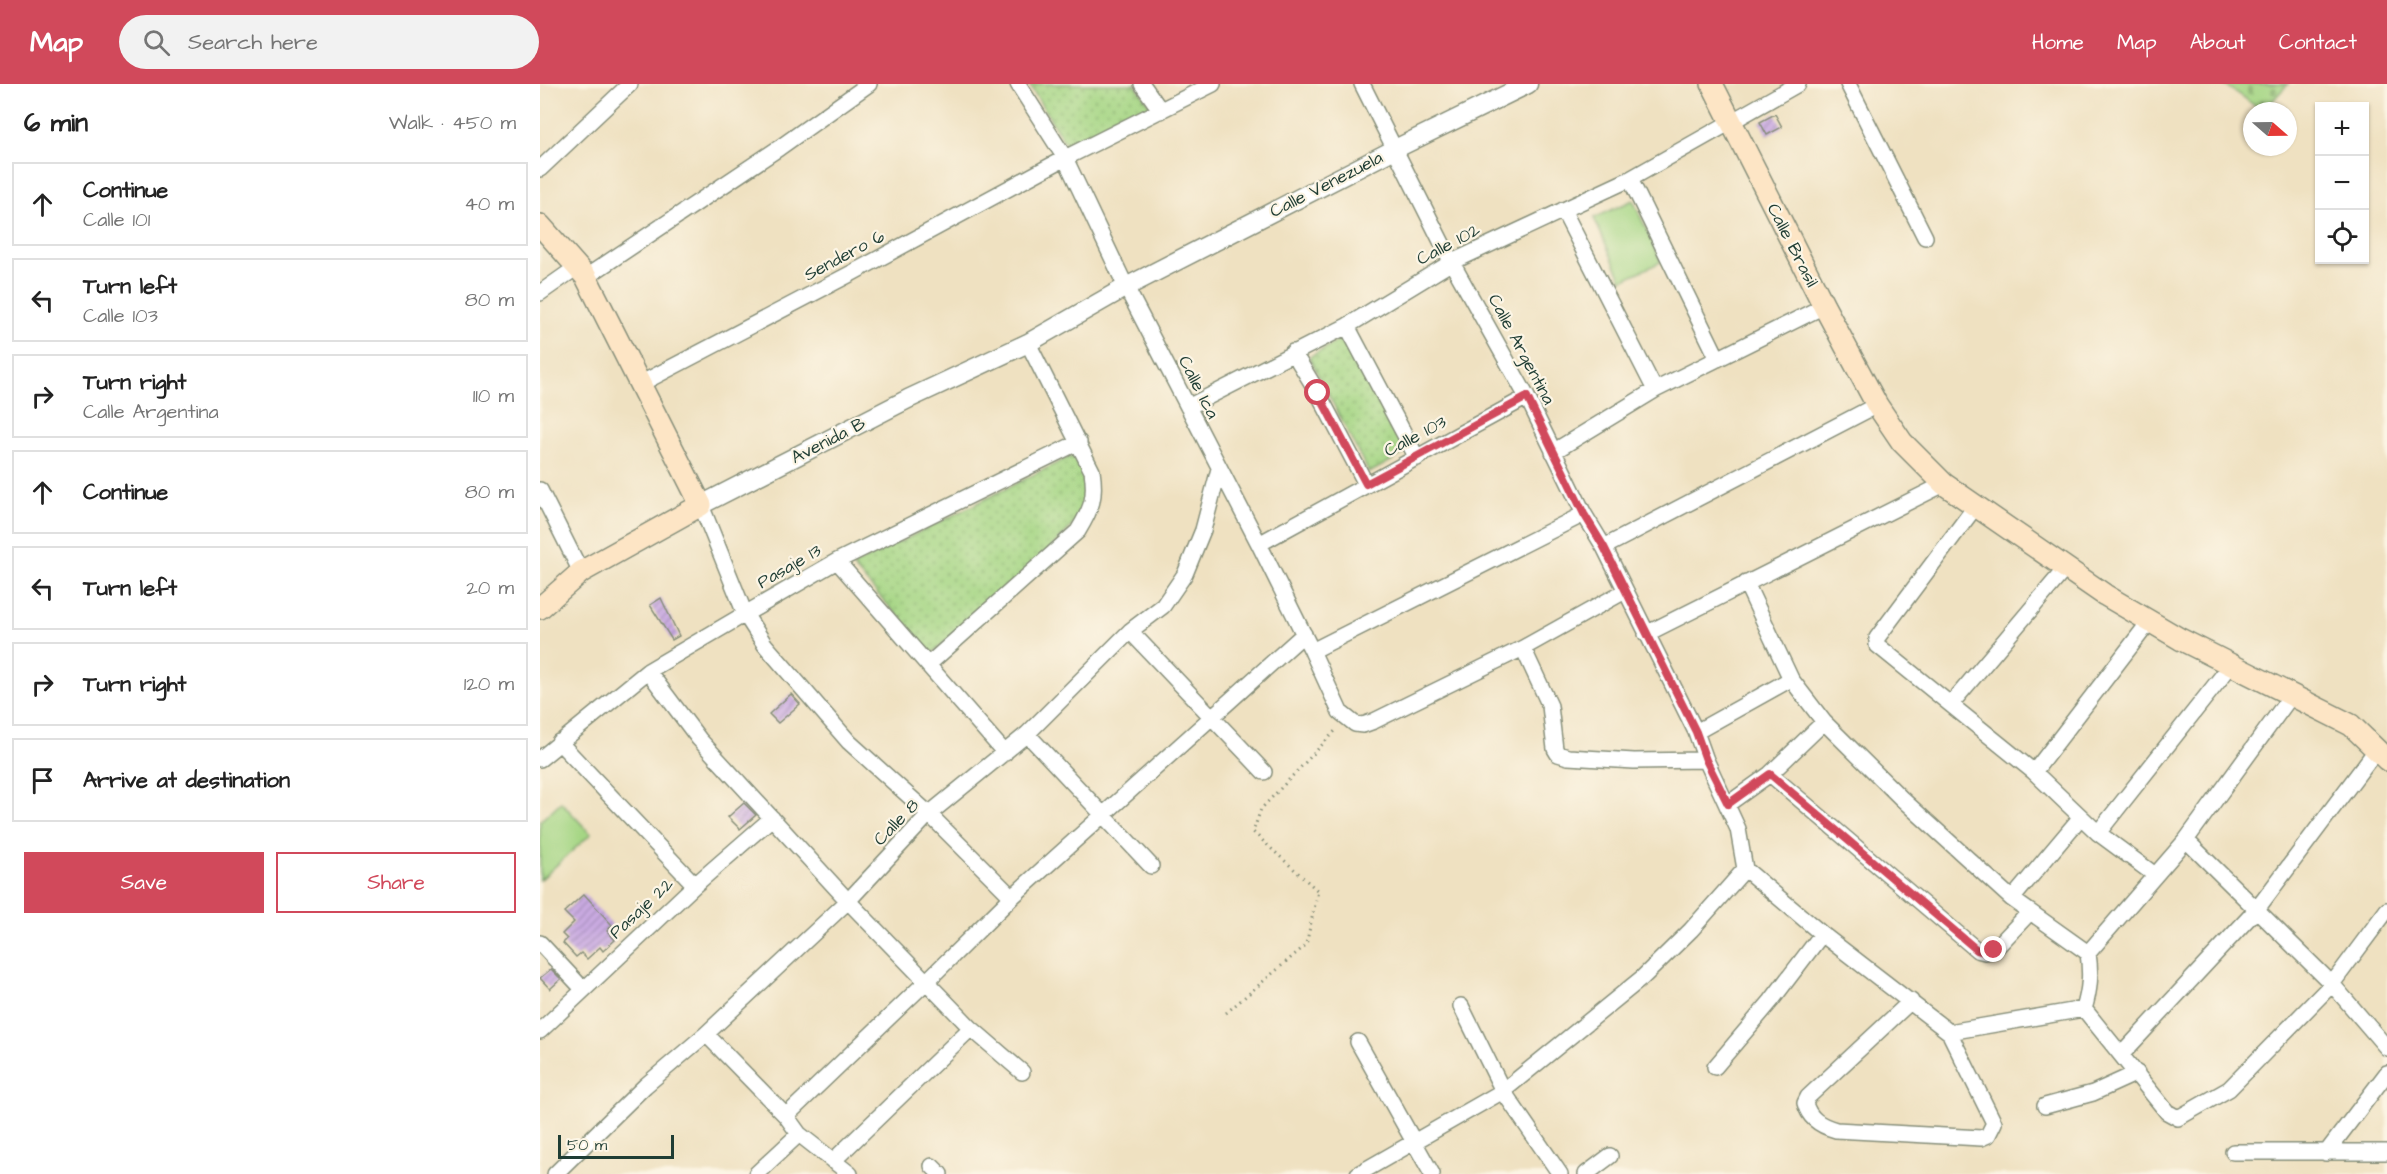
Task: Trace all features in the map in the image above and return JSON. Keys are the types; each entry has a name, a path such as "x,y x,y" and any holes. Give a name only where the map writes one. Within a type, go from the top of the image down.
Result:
{"main road":[{"name":"Calle Brasil","path":"1712,84 1824,306 1877,405 1902,442 1944,484 2105,596 2230,665 2351,725 2382,754"},
{"path":"540,225 581,272 701,505"},
{"name":"Avenida B","path":"540,608 581,572 701,505"}],"street":[{"path":"540,169 630,84"},
{"path":"540,293 581,272 779,148 869,84"},
{"name":"Calle Ica","path":"1018,84 1065,158 1126,287 1259,544 1343,716"},
{"path":"1142,84 1161,111"},
{"name":"Sendero 6","path":"640,384 1065,158 1213,84"},
{"name":"Calle Argentina","path":"1362,84 1452,262 1527,397 1584,514 1604,547 1696,732 1706,760 1738,829 1745,869"},
{"name":"Calle Venezuela","path":"1126,287 1395,149 1528,84"},
{"name":"Calle 102","path":"1188,407 1347,326 1452,262 1630,179 1798,84"},
{"path":"1848,84 1925,237"},
{"path":"1630,179 1718,359"},
{"path":"1563,210 1655,390"},
{"name":"Avenida B","path":"701,505 908,399 1028,343 1126,287"},
{"path":"1553,452 1655,390 1824,306"},
{"path":"1347,326 1416,458"},
{"path":"929,664 1078,531 1091,510 1094,488 1092,471 1028,343"},
{"path":"1293,352 1318,393 1366,484"},
{"name":"Calle 103","path":"1259,544 1527,397"},
{"path":"1604,547 1877,405"},
{"name":"Pasaje 13","path":"540,759 648,671 837,561 1079,442"},
{"name":"Calle 8","path":"564,1171 645,1086 706,1035 848,901 929,814 1028,734 1130,631 1163,606 1185,574 1203,530 1219,469"},
{"path":"1646,634 1944,484"},
{"path":"540,490 581,572"},
{"path":"701,505 745,614 765,645 849,742 929,814 1012,897"},
{"path":"1975,507 1877,638 1877,645 2034,772 2098,833 2155,875"},
{"path":"1312,651 1584,514"},
{"path":"837,561 1005,753"},
{"path":"1951,704 2065,568"},
{"path":"1746,583 1791,679 1824,722 1902,799 2012,899 2088,953 2091,974 2084,1009"},
{"path":"1343,716 1355,724 1363,725 1523,648 1625,591"},
{"path":"2034,772 2150,621"},
{"path":"1130,631 1264,772"},
{"path":"786,1116 1012,897 1304,634"},
{"path":"1523,648 1550,706 1554,749 1558,754 1568,757 1634,761 1706,760"},
{"path":"2098,833 2230,665"},
{"path":"648,671 699,739 848,901 971,1028 1022,1072"},
{"path":"1696,732 1791,679"},
{"path":"2088,953 2186,840 2291,696"},
{"path":"1728,804 1770,774 1824,722"},
{"path":"1028,734 1150,866"},
{"path":"559,742 695,885"},
{"path":"2122,1054 2257,909 2382,754"},
{"path":"1770,774 1977,950 1985,952 1994,950 2030,912"},
{"name":"Pasaje 22","path":"540,1031 695,885 772,818"},
{"path":"2012,899 2080,818"},
{"path":"2186,840 2332,984 2387,1048"},
{"path":"1358,1174 1503,1091 1642,978 1690,930 1745,869 1822,934 1911,1001 1949,1032 1994,1123 1988,1135 1981,1138 1836,1130 1822,1126 1807,1111 1805,1103 1808,1097 1911,1001"},
{"path":"2084,1009 2167,1112 2178,1118 2185,1116 2229,1089 2332,984 2387,910"},
{"path":"1715,1067 1771,1001 1822,934"},
{"path":"540,943 582,989"},
{"path":"1461,1006 1503,1091 1560,1174"},
{"path":"1949,1032 2084,1009"},
{"path":"833,1161 971,1028"},
{"path":"706,1035 786,1116 799,1134 850,1174"},
{"path":"1358,1042 1432,1174"},
{"path":"2045,1106 2093,1093 2136,1073"},
{"path":"2326,1153 2387,1073"},
{"path":"756,1174 799,1134"},
{"path":"2233,1152 2387,1152"},
{"path":"1586,1174 1610,1156"}],"path":[{"path":"1226,1013 1306,945 1318,891 1253,832 1261,809 1343,716"}],"green space":[{"path":"1029,84 1135,84 1152,108 1069,150"},
{"path":"2223,84 2288,84 2271,102 2250,102"},
{"path":"1633,200 1661,262 1622,280 1594,218"},
{"path":"1347,336 1407,452 1369,473 1309,357"},
{"path":"1077,453 1087,485 1085,506 1078,519 1041,557 932,653 852,566"},
{"path":"561,802 591,834 540,880 540,821"}],"building":[{"path":"1775,114 1782,127 1767,135 1760,122"},
{"path":"661,598 679,636 672,640 650,605"},
{"path":"791,694 800,704 778,723 769,714"},
{"path":"744,803 756,815 740,829 728,817"},
{"path":"584,894 612,925 607,931 615,940 603,951 600,947 587,959 581,953 576,957 563,943 567,939 562,934 574,922 564,912"},
{"path":"551,969 561,979 550,989 540,978"}],"route":[{"path":"1318,393 1366,484 1527,397 1584,514 1604,547 1696,732 1706,760 1728,804 1770,774 1977,950 1985,952 1994,950"}]}
